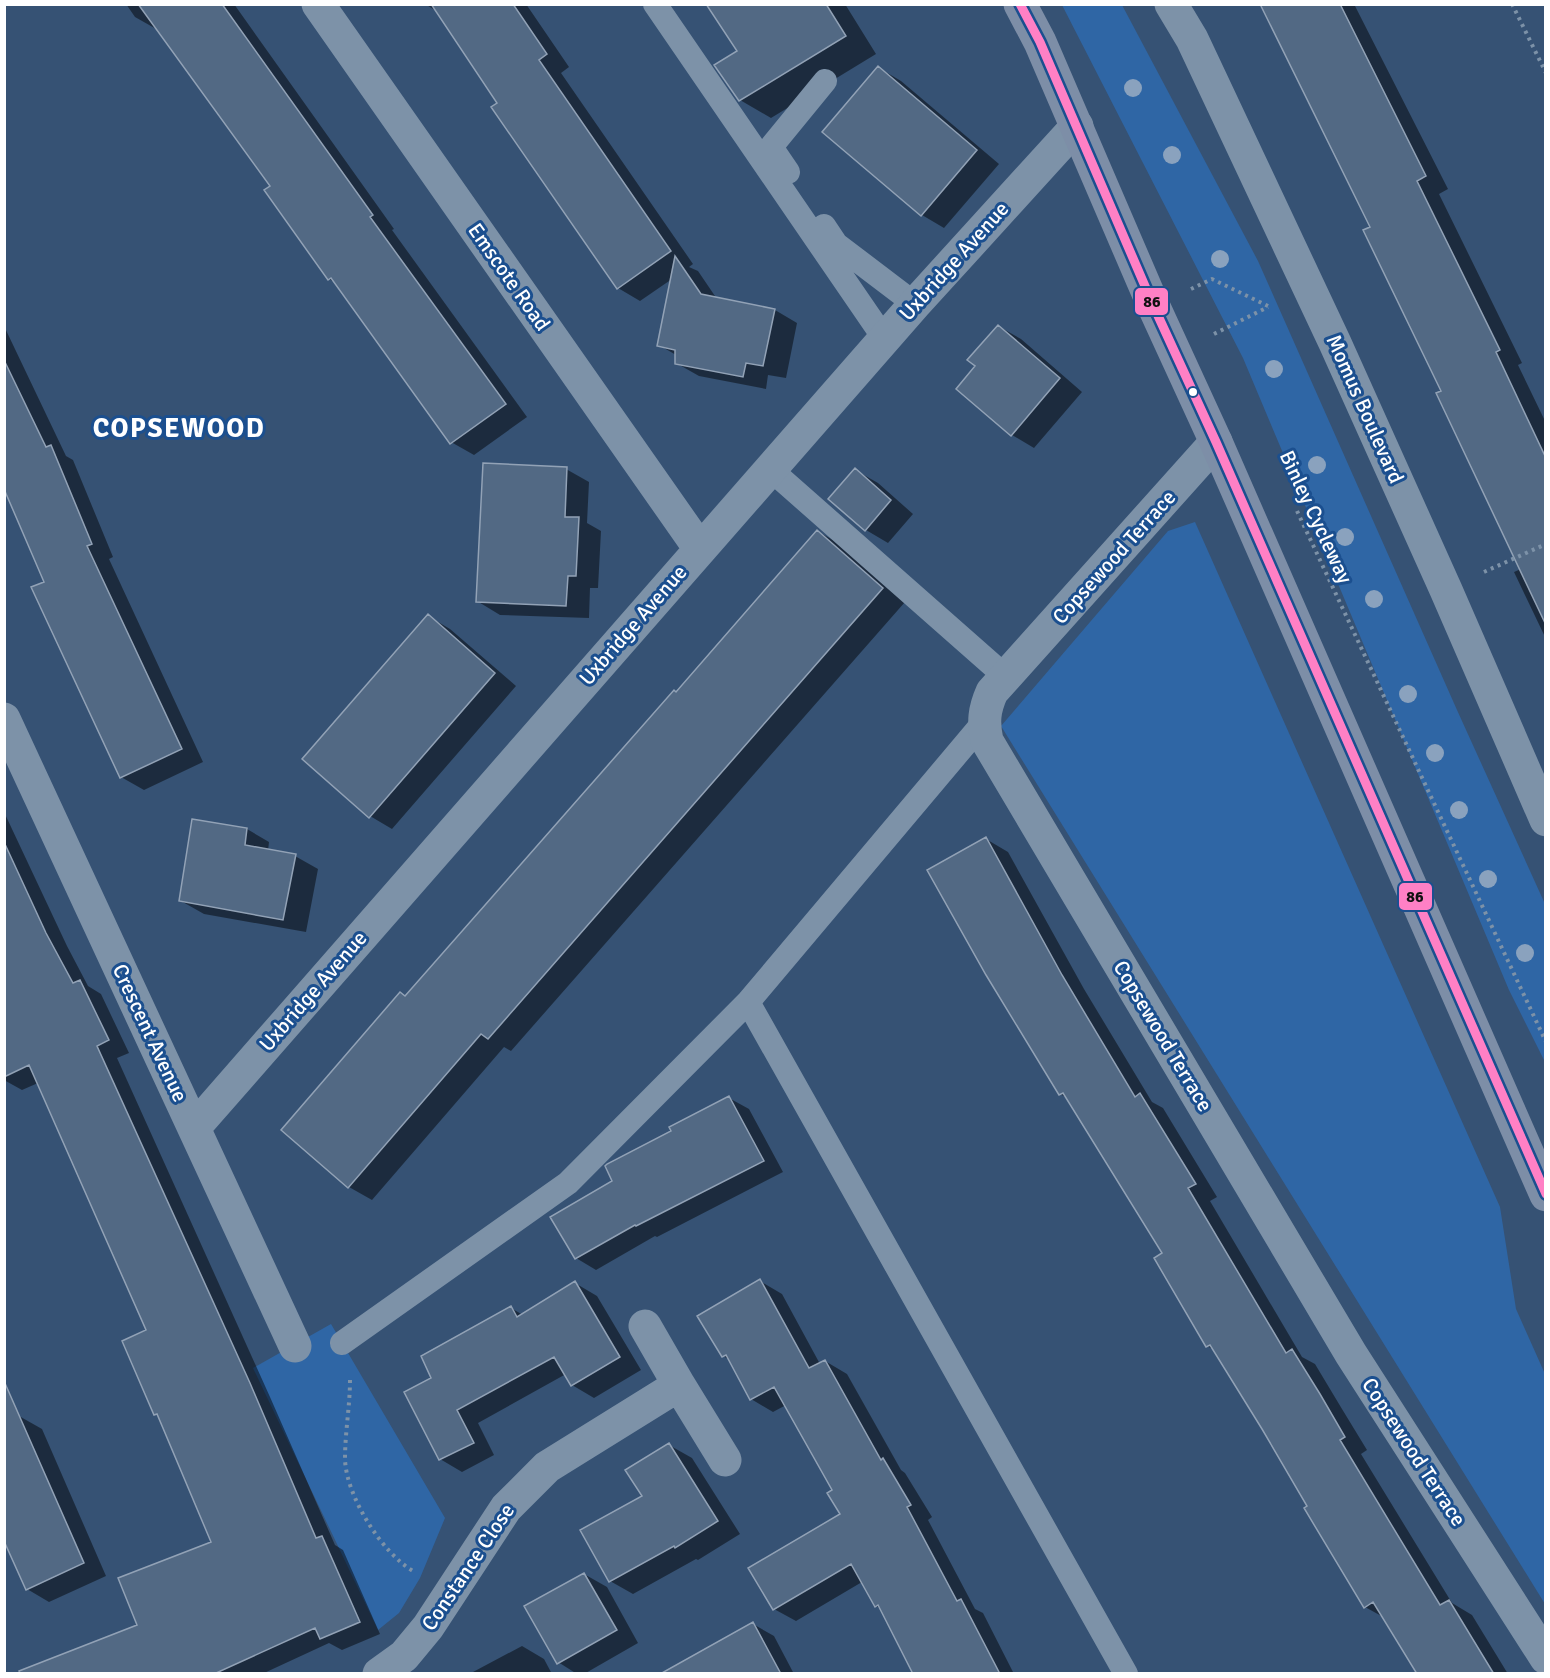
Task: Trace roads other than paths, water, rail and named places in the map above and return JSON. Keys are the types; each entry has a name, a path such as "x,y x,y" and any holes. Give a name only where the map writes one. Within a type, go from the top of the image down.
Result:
{"main road":[{"path":"1020,4 1040,42 1077,126 1154,308 1216,442 1545,1196"}],"street":[{"name":"Emscote Road","path":"318,4 700,549"},
{"name":"Momus Boulevard","path":"1171,4 1192,39 1309,287 1446,590 1545,820"},
{"name":"Uxbridge Avenue","path":"194,1128 884,338 1077,126"},
{"name":"Copsewood Terrace","path":"1216,442 992,693 986,706 983,723 987,741 1345,1344 1545,1658"},
{"name":"Crescent Avenue","path":"4,719 295,1346"},
{"path":"645,1326 725,1460"},
{"name":"Constance Close","path":"379,1674 405,1656 428,1627 506,1508 547,1467 679,1385"}],"lane":[{"path":"655,4 884,338"},
{"path":"825,81 771,147 836,244 915,304"},
{"path":"770,469 1006,677"},
{"path":"342,1343 568,1183 748,1002 983,723"},
{"path":"748,1002 1126,1674"}],"district":[{"name":"COPSEWOOD","path":"179,428"}]}
